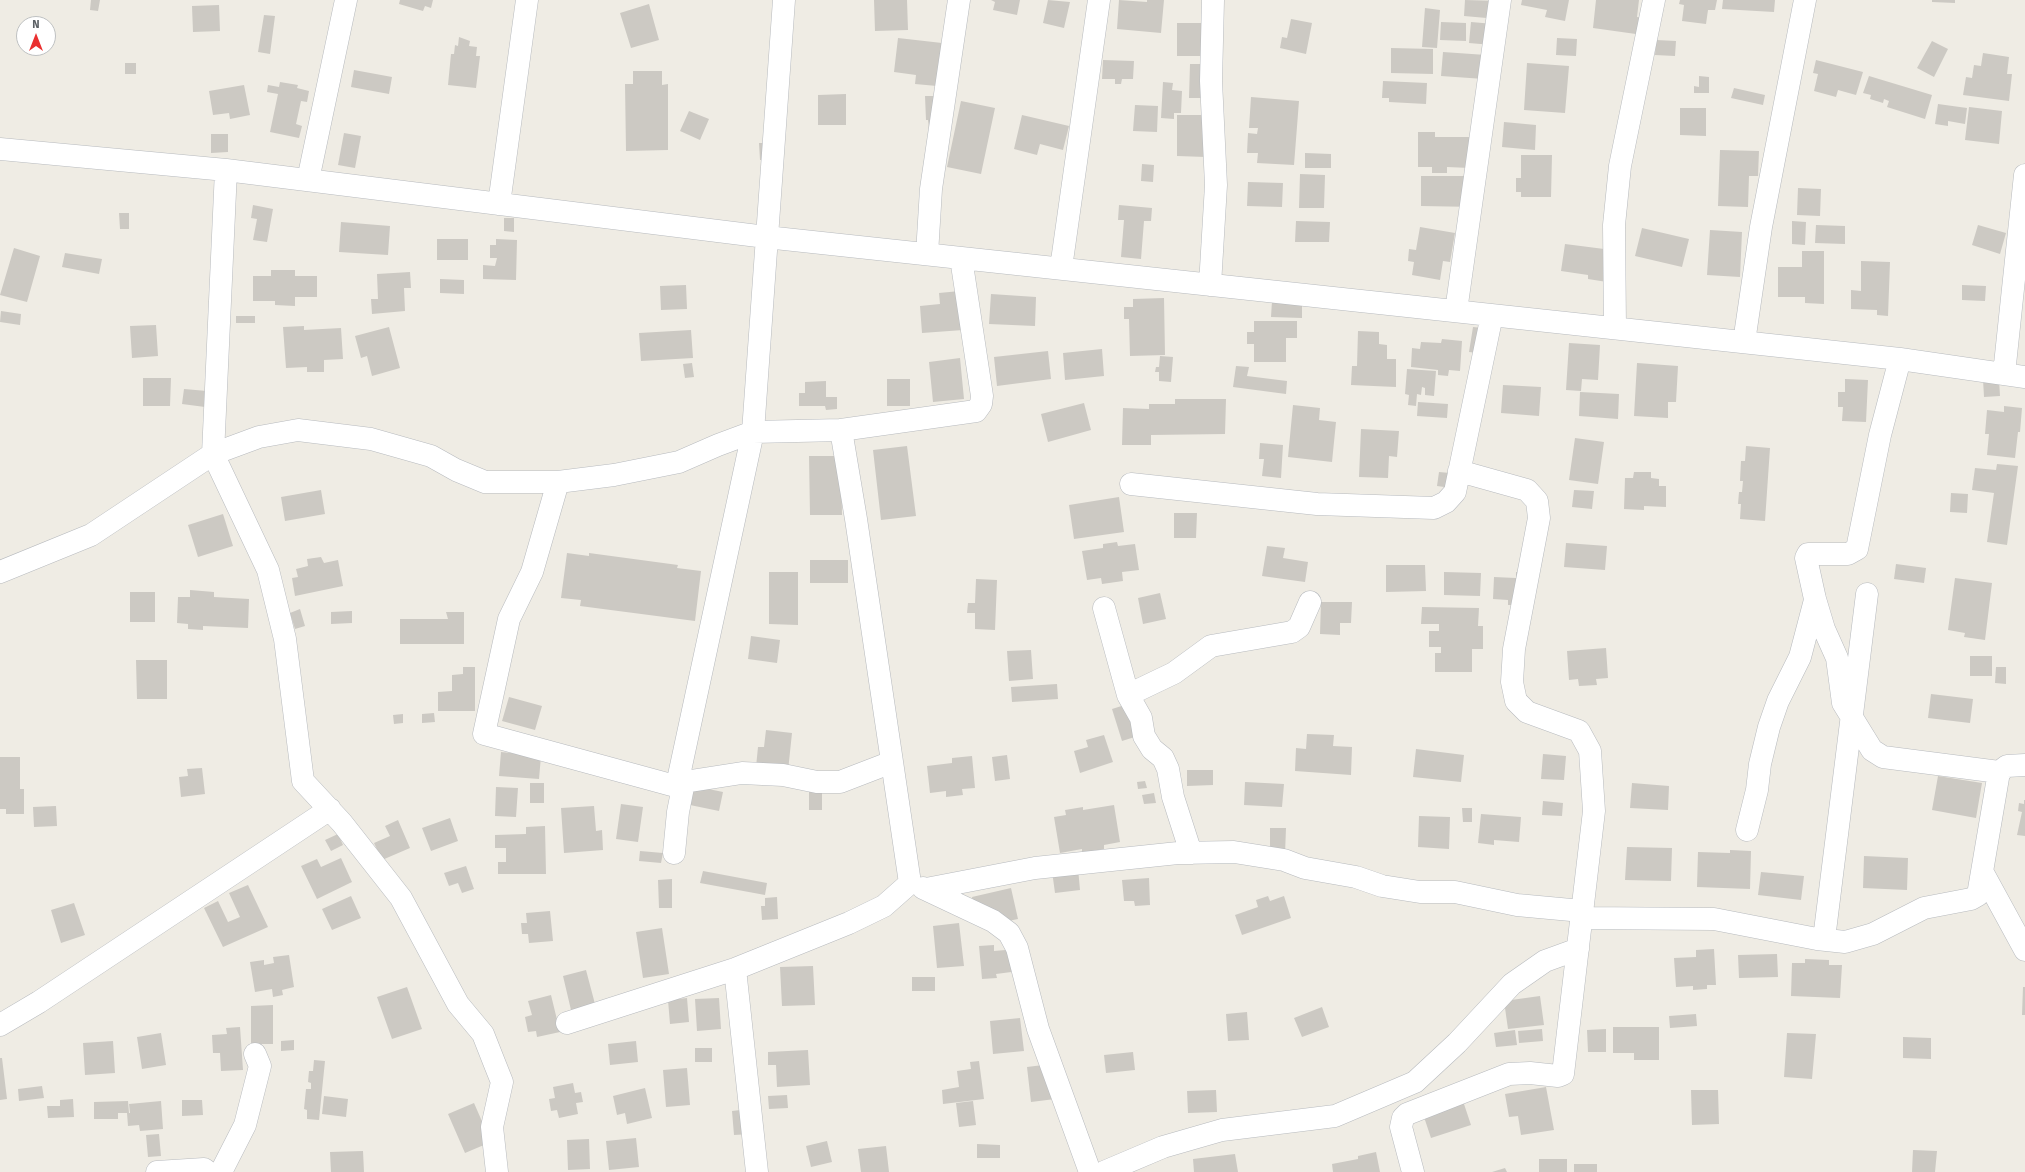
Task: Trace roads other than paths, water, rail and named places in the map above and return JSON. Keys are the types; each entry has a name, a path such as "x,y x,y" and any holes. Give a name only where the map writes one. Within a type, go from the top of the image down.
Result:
{"street":[{"path":"308,180 346,0"},
{"path":"499,204 527,0"},
{"path":"558,482 532,572 508,619 484,734 675,786 678,780 753,432 784,0"},
{"path":"927,254 931,189 959,0"},
{"path":"1061,268 1099,0"},
{"path":"1210,285 1216,185 1211,81 1213,0"},
{"path":"1456,311 1500,0"},
{"path":"1615,328 1614,225 1620,166 1654,0"},
{"path":"1744,342 1761,227 1805,0"},
{"path":"0,149 226,170 766,237 1900,359 2015,375 2025,175"},
{"path":"226,170 213,454 268,570 285,639 303,781 330,809 401,898 458,1004 483,1034 502,1082 492,1127 497,1172"},
{"path":"0,572 91,535 213,454 259,437 298,430 371,439 431,456 456,470 485,482 558,482 614,475 679,462 753,432 841,430 976,411 981,404 982,396 961,258"},
{"path":"1131,484 1317,504 1434,508 1446,502 1455,492 1492,315"},
{"path":"1900,359 1880,435 1857,549 1848,554 1808,554 1806,558 1815,599 1824,629 1837,658 1842,703 1872,750 1878,755 1999,772"},
{"path":"841,430 856,519 892,762 918,886"},
{"path":"1413,1172 1401,1127 1403,1118 1407,1114 1509,1074 1530,1073 1558,1076 1563,1074 1594,811 1590,751 1579,731 1527,712 1516,701 1512,682 1514,649 1539,518 1536,501 1526,490 1459,471"},
{"path":"1824,939 1867,594"},
{"path":"1747,830 1757,790 1760,764 1769,727 1778,701 1800,657 1815,599"},
{"path":"1128,695 1174,673 1198,654 1211,646 1292,632 1299,627 1310,602"},
{"path":"1104,608 1128,695 1141,718 1144,736 1152,749 1163,758 1168,769 1173,797 1191,853"},
{"path":"674,853 678,812 684,782 742,773 783,774 818,782 840,782 892,762"},
{"path":"567,1023 735,969 849,923 884,906 918,886 1035,868 1191,853 1234,852 1267,857 1284,860 1305,868 1356,877 1382,886 1420,892 1455,892 1517,905 1582,914 1714,919 1845,942 1873,934 1924,908 1971,899 1978,895 1980,891 1999,772 2007,766 2025,765"},
{"path":"2,1021 39,1002 330,809"},
{"path":"1983,873 2025,950"},
{"path":"918,886 994,921 1009,933 1017,948 1038,1029 1090,1172"},
{"path":"1104,1172 1163,1147 1222,1130 1335,1116 1415,1082 1457,1043 1512,984 1545,961 1578,949"},
{"path":"735,969 757,1172"},
{"path":"221,1172 245,1125 260,1066 255,1054"},
{"path":"157,1172 204,1169 208,1172"}]}
